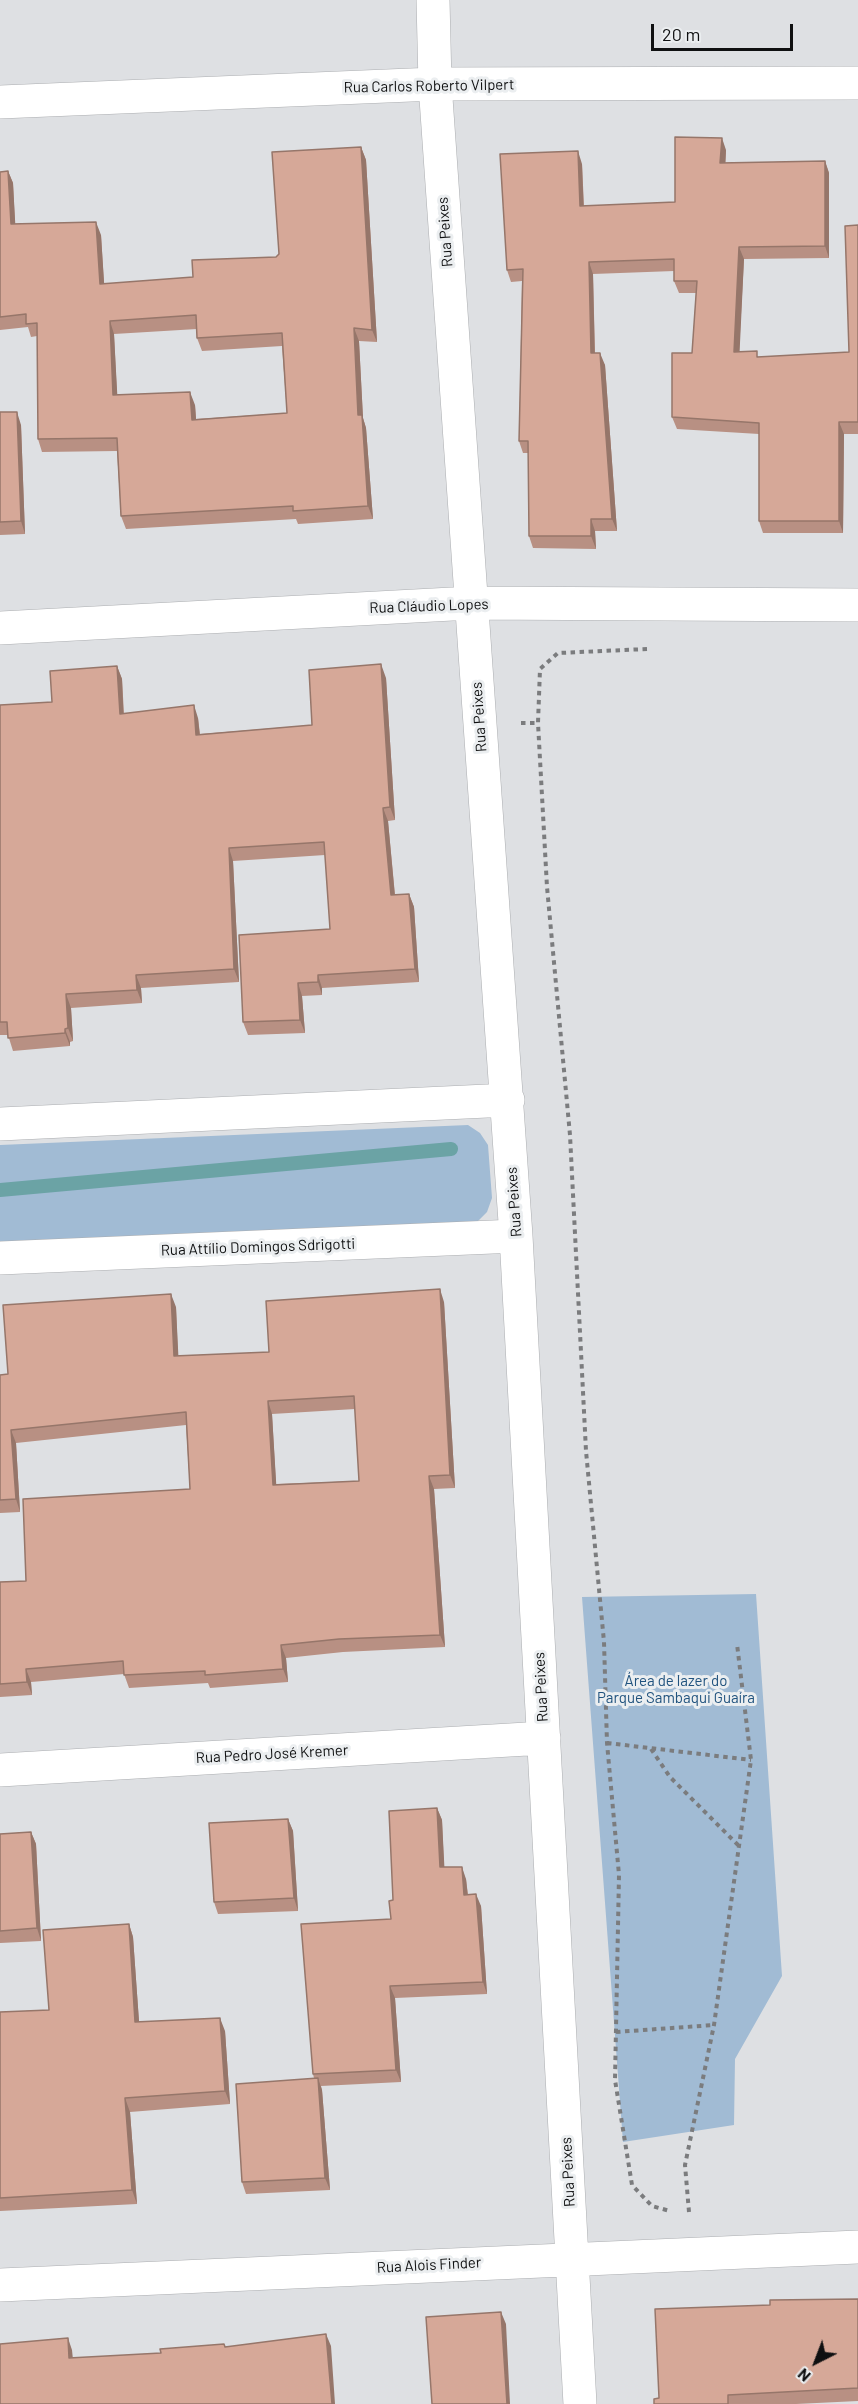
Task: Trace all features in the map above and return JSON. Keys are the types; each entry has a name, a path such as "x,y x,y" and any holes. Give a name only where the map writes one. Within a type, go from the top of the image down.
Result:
{"street":[{"name":"Rua Peixes","path":"433,0 435,84 508,1100 580,2404"},
{"name":"Rua Carlos Roberto Vilpert","path":"0,102 435,84 858,83"},
{"name":"Rua Cláudio Lopes","path":"0,628 471,603 858,605"},
{"path":"0,1124 508,1100"},
{"name":"Rua Attílio Domingos Sdrigotti","path":"0,1258 516,1236"},
{"name":"Rua Pedro José Kremer","path":"0,1770 544,1738"},
{"name":"Rua Alois Finder","path":"0,2285 858,2247"}],"path":[{"path":"651,648 558,653 540,669 538,723 547,887 570,1135 586,1451 604,1642 607,1743 619,1875 615,2080 632,2185 652,2206 690,2217 685,2165 714,2025 751,1760 737,1644"},
{"path":"607,1743 751,1760"},
{"path":"651,1749 670,1777 739,1846"},
{"path":"616,2032 714,2025"}],"green space":[{"path":"468,1125 480,1133 488,1145 492,1198 487,1212 477,1222 0,1243 0,1145"},
{"name":"Área de lazer do Parque Sambaqui Guaíra","path":"756,1594 782,1976 735,2059 734,2125 623,2142 582,1597"}],"building":[{"path":"675,137 722,138 720,163 825,161 825,246 739,247 734,352 757,351 757,357 849,352 845,226 858,225 858,422 839,422 839,521 759,521 759,423 672,417 672,353 692,353 697,281 674,281 674,259 589,262 591,353 600,353 612,519 591,519 591,536 529,536 528,441 519,441 523,269 507,270 500,154 578,151 580,206 675,202"},
{"path":"361,147 372,330 354,328 358,415 362,415 368,506 293,511 293,506 121,516 117,438 38,439 37,323 26,324 26,314 0,317 0,172 8,171 11,224 96,222 100,284 193,277 192,260 276,257 279,254 272,152","holes":["196,315 197,338 282,333 287,413 192,420 190,392 113,395 110,321"]},
{"path":"0,412 17,412 21,521 0,522"},
{"path":"381,664 390,807 383,808 391,895 409,894 415,969 318,975 318,982 298,983 300,1020 243,1022 239,935 330,929 324,842 229,848 234,969 136,975 137,990 66,994 68,1028 65,1029 65,1033 8,1038 7,1022 0,1022 0,705 52,702 50,671 117,666 120,714 194,705 196,735 312,725 309,670"},
{"path":"440,1289 450,1475 429,1476 440,1635 339,1639 281,1645 283,1669 205,1675 205,1671 124,1675 123,1661 26,1669 27,1682 0,1684 0,1582 26,1581 23,1499 190,1489 186,1412 11,1430 16,1499 0,1500 0,1375 8,1374 3,1305 171,1294 174,1356 269,1352 266,1301","holes":["354,1396 359,1481 273,1485 268,1401"]},
{"path":"437,1808 440,1867 462,1867 464,1895 476,1894 483,1982 390,1986 396,2070 313,2074 301,1924 391,1919 389,1901 393,1900 389,1811"},
{"path":"288,1819 294,1898 214,1902 209,1823"},
{"path":"31,1832 37,1928 0,1931 0,1834"},
{"path":"129,1924 135,2022 220,2018 225,2091 125,2098 132,2190 0,2198 0,2012 49,2010 43,1930"},
{"path":"318,2078 325,2178 242,2182 236,2084"},
{"path":"858,2299 858,2388 728,2395 728,2404 654,2404 654,2399 659,2398 655,2309 770,2305 770,2300"},
{"path":"501,2312 507,2404 432,2404 426,2317"},
{"path":"326,2334 332,2404 0,2404 0,2344 68,2338 69,2358 161,2353 160,2349 224,2344 225,2347"}],"waterway":[{"path":"0,1190 451,1149"}]}
